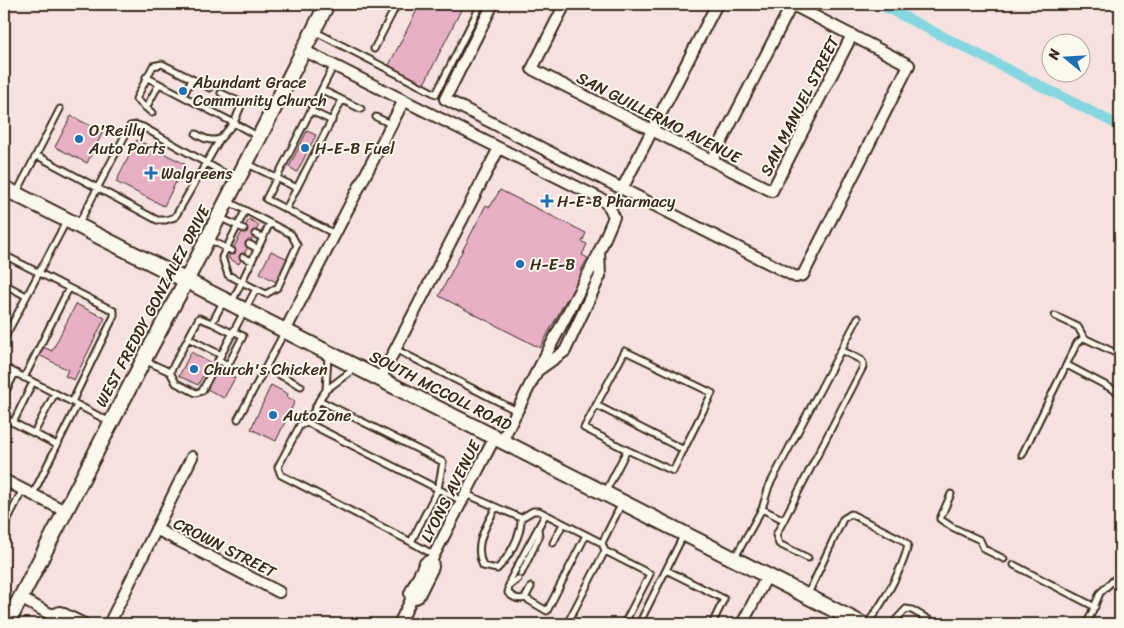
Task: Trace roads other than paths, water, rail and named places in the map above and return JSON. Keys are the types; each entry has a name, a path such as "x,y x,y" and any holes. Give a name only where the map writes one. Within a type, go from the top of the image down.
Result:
{"main road":[{"name":"WEST FREDDY GONZALEZ DRIVE","path":"7,624 208,238 327,4"},
{"name":"SOUTH MCCOLL ROAD","path":"10,191 862,624"}],"street":[{"path":"493,4 440,96 796,277 803,275 909,65 792,4 712,160"},
{"name":"SAN GUILLERMO AVENUE","path":"565,4 532,69 772,191"},
{"path":"622,189 717,4"},
{"name":"SAN MANUEL STREET","path":"772,191 852,35"},
{"name":"LYONS AVENUE","path":"303,50 602,200 610,208 614,217 599,252 518,411 498,439 464,498 434,557 425,563 410,592 412,600 399,624"},
{"path":"285,331 404,100"},
{"path":"380,379 499,148"},
{"path":"537,371 565,351 600,276 599,252"},
{"path":"109,624 192,458"},
{"path":"4,480 65,511"},
{"name":"CROWN STREET","path":"156,529 280,592"},
{"path":"742,624 767,576"},
{"path":"20,598 52,615 55,622 60,624"},
{"path":"52,615 60,612 84,624"}],"lane":[{"path":"374,49 397,4"},
{"path":"313,31 440,96 481,4"},
{"path":"152,113 136,99 153,66 162,64 210,88"},
{"path":"334,65 311,111 296,147 266,199 335,234"},
{"path":"146,77 259,137"},
{"path":"183,96 192,79"},
{"path":"146,108 159,84"},
{"path":"322,90 361,109"},
{"path":"36,156 157,220 175,217 220,139 234,123 241,106 240,102 221,93"},
{"path":"286,209 342,100"},
{"path":"10,191 36,156 60,109"},
{"path":"311,111 332,121"},
{"path":"376,117 391,124"},
{"path":"4,339 39,273 97,188 130,126 143,127 237,180"},
{"path":"196,134 207,140 214,141 220,139"},
{"path":"312,144 318,147"},
{"path":"307,153 313,156"},
{"path":"246,163 297,188"},
{"path":"302,163 308,166"},
{"path":"227,201 291,234 298,245 278,287 266,294 228,274 222,257 236,238 238,226 245,211"},
{"path":"219,216 244,229"},
{"path":"212,322 242,282 270,223"},
{"path":"254,234 263,238"},
{"path":"208,238 229,250"},
{"path":"249,244 258,249"},
{"path":"4,255 111,309 114,313 57,445 32,494"},
{"path":"243,257 252,261"},
{"path":"4,284 26,296"},
{"path":"24,378 69,288"},
{"path":"144,360 170,372 176,382 196,393 202,391 256,289"},
{"path":"1055,316 1078,327 1084,338 1120,355"},
{"path":"170,372 188,338 199,318 243,336 228,365 219,357 188,338"},
{"path":"734,559 762,509 769,486 858,318"},
{"path":"238,419 285,331"},
{"path":"1022,456 1077,343 1084,338"},
{"path":"395,349 518,411"},
{"path":"808,558 779,544 776,535 863,367 861,360 841,350"},
{"path":"625,351 712,393 684,450 673,471 584,428 625,351"},
{"path":"326,390 328,353"},
{"path":"1066,365 1120,393"},
{"path":"4,367 111,422"},
{"path":"356,367 326,390 308,423 300,426 278,468 282,475 411,542 434,557"},
{"path":"266,368 301,386"},
{"path":"4,395 15,373"},
{"path":"13,423 33,382"},
{"path":"34,433 55,393"},
{"path":"319,400 443,462 438,490 411,542"},
{"path":"596,405 684,450"},
{"path":"4,418 57,445"},
{"path":"308,423 438,490 496,507 521,518"},
{"path":"604,493 627,450"},
{"path":"4,527 23,489"},
{"path":"951,494 940,519 952,527 980,540 984,549 1004,559"},
{"path":"602,543 622,502"},
{"path":"496,507 478,549 483,566 497,569 502,564 519,533 521,518"},
{"path":"762,509 784,520"},
{"path":"521,518 533,511 545,514 602,543 605,551 650,574 624,624"},
{"path":"545,514 510,580 508,593 512,597 525,598 547,611 586,535"},
{"path":"806,596 843,518 850,514 901,539 908,546 878,609 867,624"},
{"path":"553,543 563,524"},
{"path":"508,588 520,576 539,537 538,527"},
{"path":"639,624 684,534"},
{"path":"577,624 569,620 605,551"},
{"path":"1014,565 1095,607"},
{"path":"666,570 724,599 712,624"},
{"path":"1087,624 1100,593 1120,574"},
{"path":"525,598 531,587"},
{"path":"892,624 906,609 912,610 936,624"},
{"path":"776,624 785,624"}],"waterway":[{"path":"879,4 1120,126"}],"place":[{"name":"Abundant Grace Community Church","path":"183,91"},
{"name":"O'Reilly Auto Parts","path":"79,139"},
{"name":"H-E-B Fuel","path":"305,148"},
{"name":"Walgreens","path":"151,173"},
{"name":"H-E-B Pharmacy","path":"547,201"},
{"name":"H-E-B","path":"520,264"},
{"name":"Church's Chicken","path":"194,369"},
{"name":"AutoZone","path":"273,415"}]}
